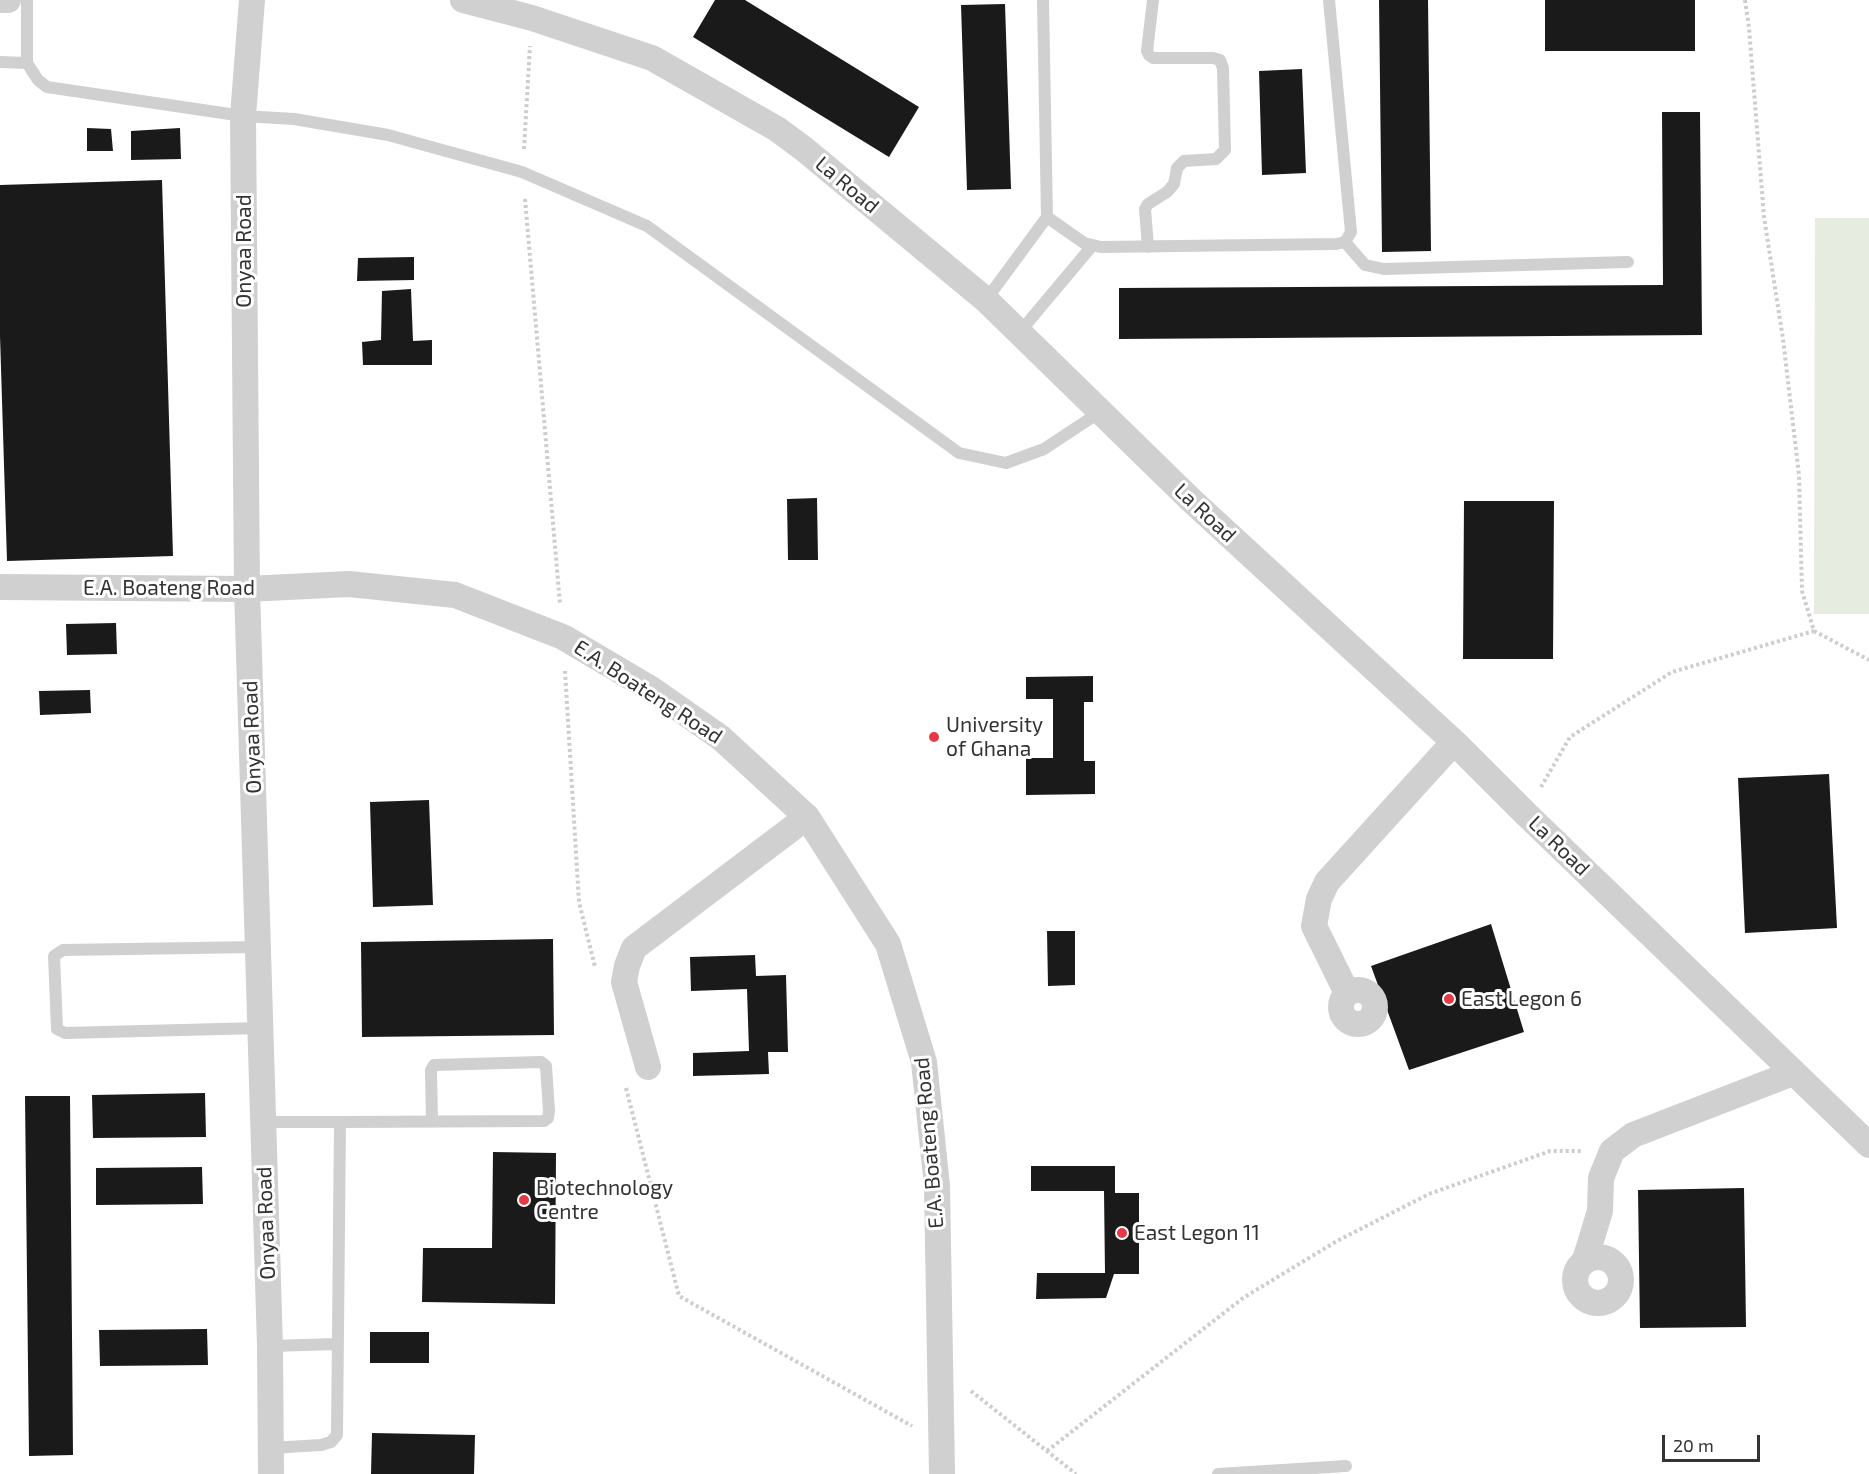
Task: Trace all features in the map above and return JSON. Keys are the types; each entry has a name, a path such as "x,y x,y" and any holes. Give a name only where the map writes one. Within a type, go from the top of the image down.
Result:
{"street":[{"path":"0,0 8,0"},
{"name":"Onyaa Road","path":"252,0 243,116 247,590 270,1346 271,1474"},
{"name":"La Road","path":"463,0 532,14 652,58 777,129 804,149 986,300 1191,500 1454,742 1869,1145"},
{"name":"E.A. Boateng Road","path":"0,587 247,590 349,584 455,595 563,637 651,689 721,738 807,817 888,944 924,1062 937,1186 942,1474"},
{"path":"1347,993 1314,926 1318,899 1327,882 1454,742"},
{"path":"648,1067 624,982 634,948 807,817"},
{"path":"1585,1260 1600,1211 1601,1178 1612,1151 1633,1135 1793,1073"}],"lane":[{"path":"27,0 27,63 38,80 47,87 243,116 294,119 388,135 522,172 647,226 959,453 1006,463 1044,448 1100,411"},
{"path":"986,300 1047,217 1043,0"},
{"path":"1148,247 1145,209 1148,204 1167,192 1174,184 1177,168 1184,161 1216,159 1225,150 1223,68 1220,60 1153,58 1149,55 1147,51 1153,0"},
{"path":"1047,217 1084,243 1092,246 1148,247 1345,242 1352,232 1329,0"},
{"path":"0,62 27,63"},
{"path":"1345,242 1365,265 1384,269 1628,262"},
{"path":"1019,333 1092,246"},
{"path":"258,947 63,950 54,956 57,1029 65,1034 260,1028"},
{"path":"263,1122 432,1122 544,1121 548,1118 549,1111 546,1066 541,1062 434,1065 431,1070 432,1122"},
{"path":"271,1448 321,1444 331,1442 337,1435 340,1122"},
{"path":"270,1346 337,1344"},
{"path":"1218,1474 1346,1466"}],"path":[{"path":"1744,0 1749,28 1764,218 1783,339 1799,475 1802,591 1814,630 1869,660"},
{"path":"532,14 522,172 563,637 579,902 596,970"},
{"path":"1525,813 1570,737 1672,672 1814,630"},
{"path":"625,1083 679,1296 941,1442"},
{"path":"1047,1451 1243,1298 1337,1240 1429,1194 1550,1151 1612,1151"},
{"path":"939,1366 1076,1474"}],"shaded area":[{"path":"1815,218 1869,218 1869,614 1814,614"}],"building":[{"path":"715,0 745,0 919,107 889,157 693,37"},
{"path":"1379,0 1428,0 1431,251 1382,252"},
{"path":"1545,0 1695,0 1695,51 1545,51"},
{"path":"1005,4 1011,189 967,190 961,5"},
{"path":"1302,69 1306,173 1262,175 1259,71"},
{"path":"1662,112 1700,112 1702,335 1119,339 1119,288 1663,285"},
{"path":"87,128 111,129 113,151 87,151"},
{"path":"180,128 181,159 131,160 131,131"},
{"path":"162,180 173,556 7,561 0,336 0,185"},
{"path":"414,257 414,280 357,281 358,258"},
{"path":"411,289 413,341 432,340 432,365 363,365 362,342 381,340 382,291"},
{"path":"817,498 818,560 788,560 787,499"},
{"path":"1464,501 1554,501 1553,659 1463,659"},
{"path":"116,623 117,654 67,655 66,624"},
{"path":"1093,676 1093,702 1084,702 1084,761 1095,761 1095,794 1026,795 1026,758 1053,758 1053,699 1026,699 1026,677"},
{"path":"90,690 91,713 40,715 39,691"},
{"path":"1829,774 1837,928 1745,933 1738,778"},
{"path":"429,800 433,905 373,907 370,802"},
{"name":"East Legon 6","path":"1491,924 1524,1032 1409,1070 1371,966"},
{"path":"1047,931 1075,931 1075,985 1048,986"},
{"path":"553,939 554,1035 362,1037 361,942"},
{"path":"755,955 756,976 786,975 788,1052 768,1052 769,1074 693,1076 693,1053 749,1051 747,989 691,991 690,957"},
{"path":"205,1093 206,1137 93,1138 92,1095"},
{"path":"25,1096 70,1096 73,1455 29,1456"},
{"name":"Biotechnology Centre","path":"493,1152 556,1153 555,1304 422,1302 423,1248 492,1248"},
{"name":"East Legon 11","path":"1031,1166 1115,1166 1115,1193 1139,1193 1139,1274 1114,1274 1106,1298 1036,1299 1037,1273 1105,1273 1104,1191 1031,1191"},
{"path":"202,1167 203,1204 96,1205 96,1168"},
{"path":"1744,1188 1746,1327 1640,1328 1638,1190"},
{"path":"207,1329 208,1365 100,1366 99,1330"},
{"path":"370,1332 429,1332 429,1363 370,1363"},
{"path":"372,1433 475,1435 474,1474 371,1474"}],"place":[{"name":"University of Ghana","path":"934,737"},
{"name":"East Legon 6","path":"1449,999"},
{"name":"Biotechnology Centre","path":"524,1200"},
{"name":"East Legon 11","path":"1122,1233"}]}
